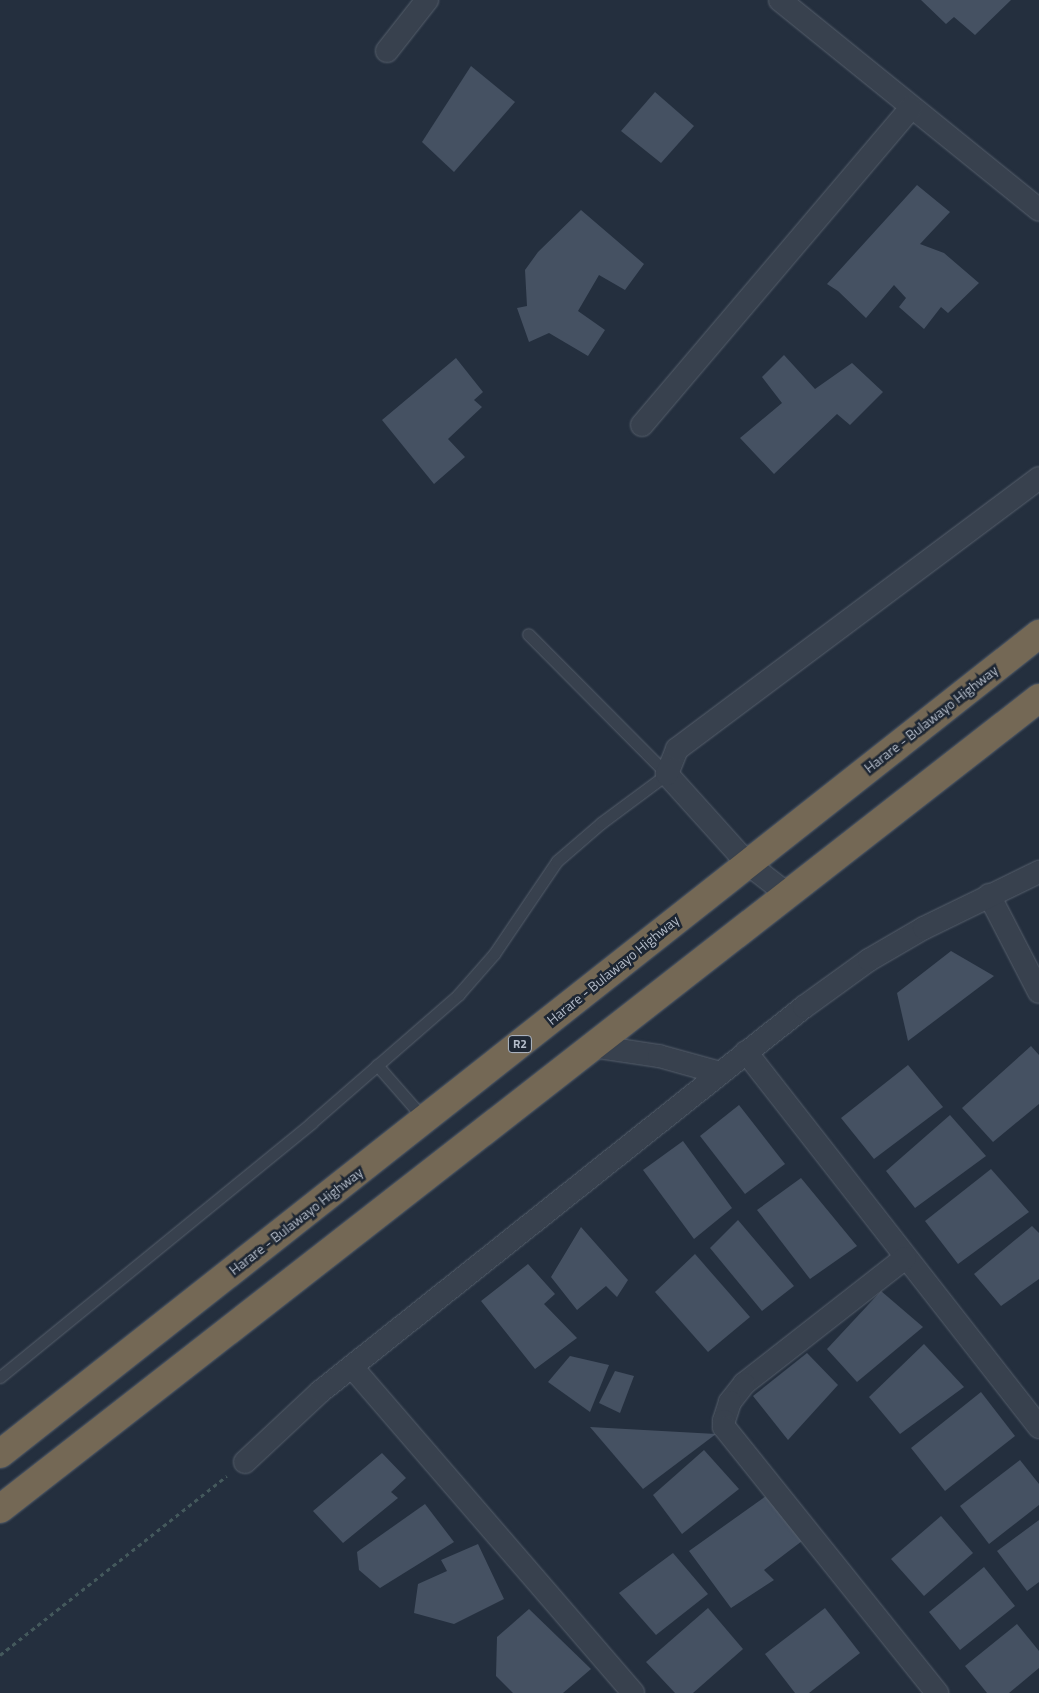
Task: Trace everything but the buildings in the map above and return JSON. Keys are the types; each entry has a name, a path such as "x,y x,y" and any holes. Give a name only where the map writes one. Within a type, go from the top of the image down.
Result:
{"highway":[{"name":"Harare - Bulawayo Highway","path":"0,1454 1039,634"},
{"path":"0,1509 1039,698"}],"street":[{"path":"387,51 426,0"},
{"path":"780,0 1039,210"},
{"path":"642,425 911,108"},
{"path":"787,894 747,863 667,774 677,749 1039,478"},
{"path":"245,1462 314,1398 352,1367 804,1006 869,960 924,928 1039,872"},
{"path":"989,896 1039,992"},
{"path":"592,1046 659,1056 720,1073"},
{"path":"746,1052 905,1258 1039,1427"},
{"path":"905,1258 744,1384 730,1402 724,1427 937,1693"},
{"path":"352,1367 633,1693"}],"lane":[{"path":"0,1378 311,1123 458,995 494,954 557,861 602,823 667,774 528,634"},
{"path":"377,1065 425,1120"}],"path":[{"path":"0,1655 245,1462"}]}
